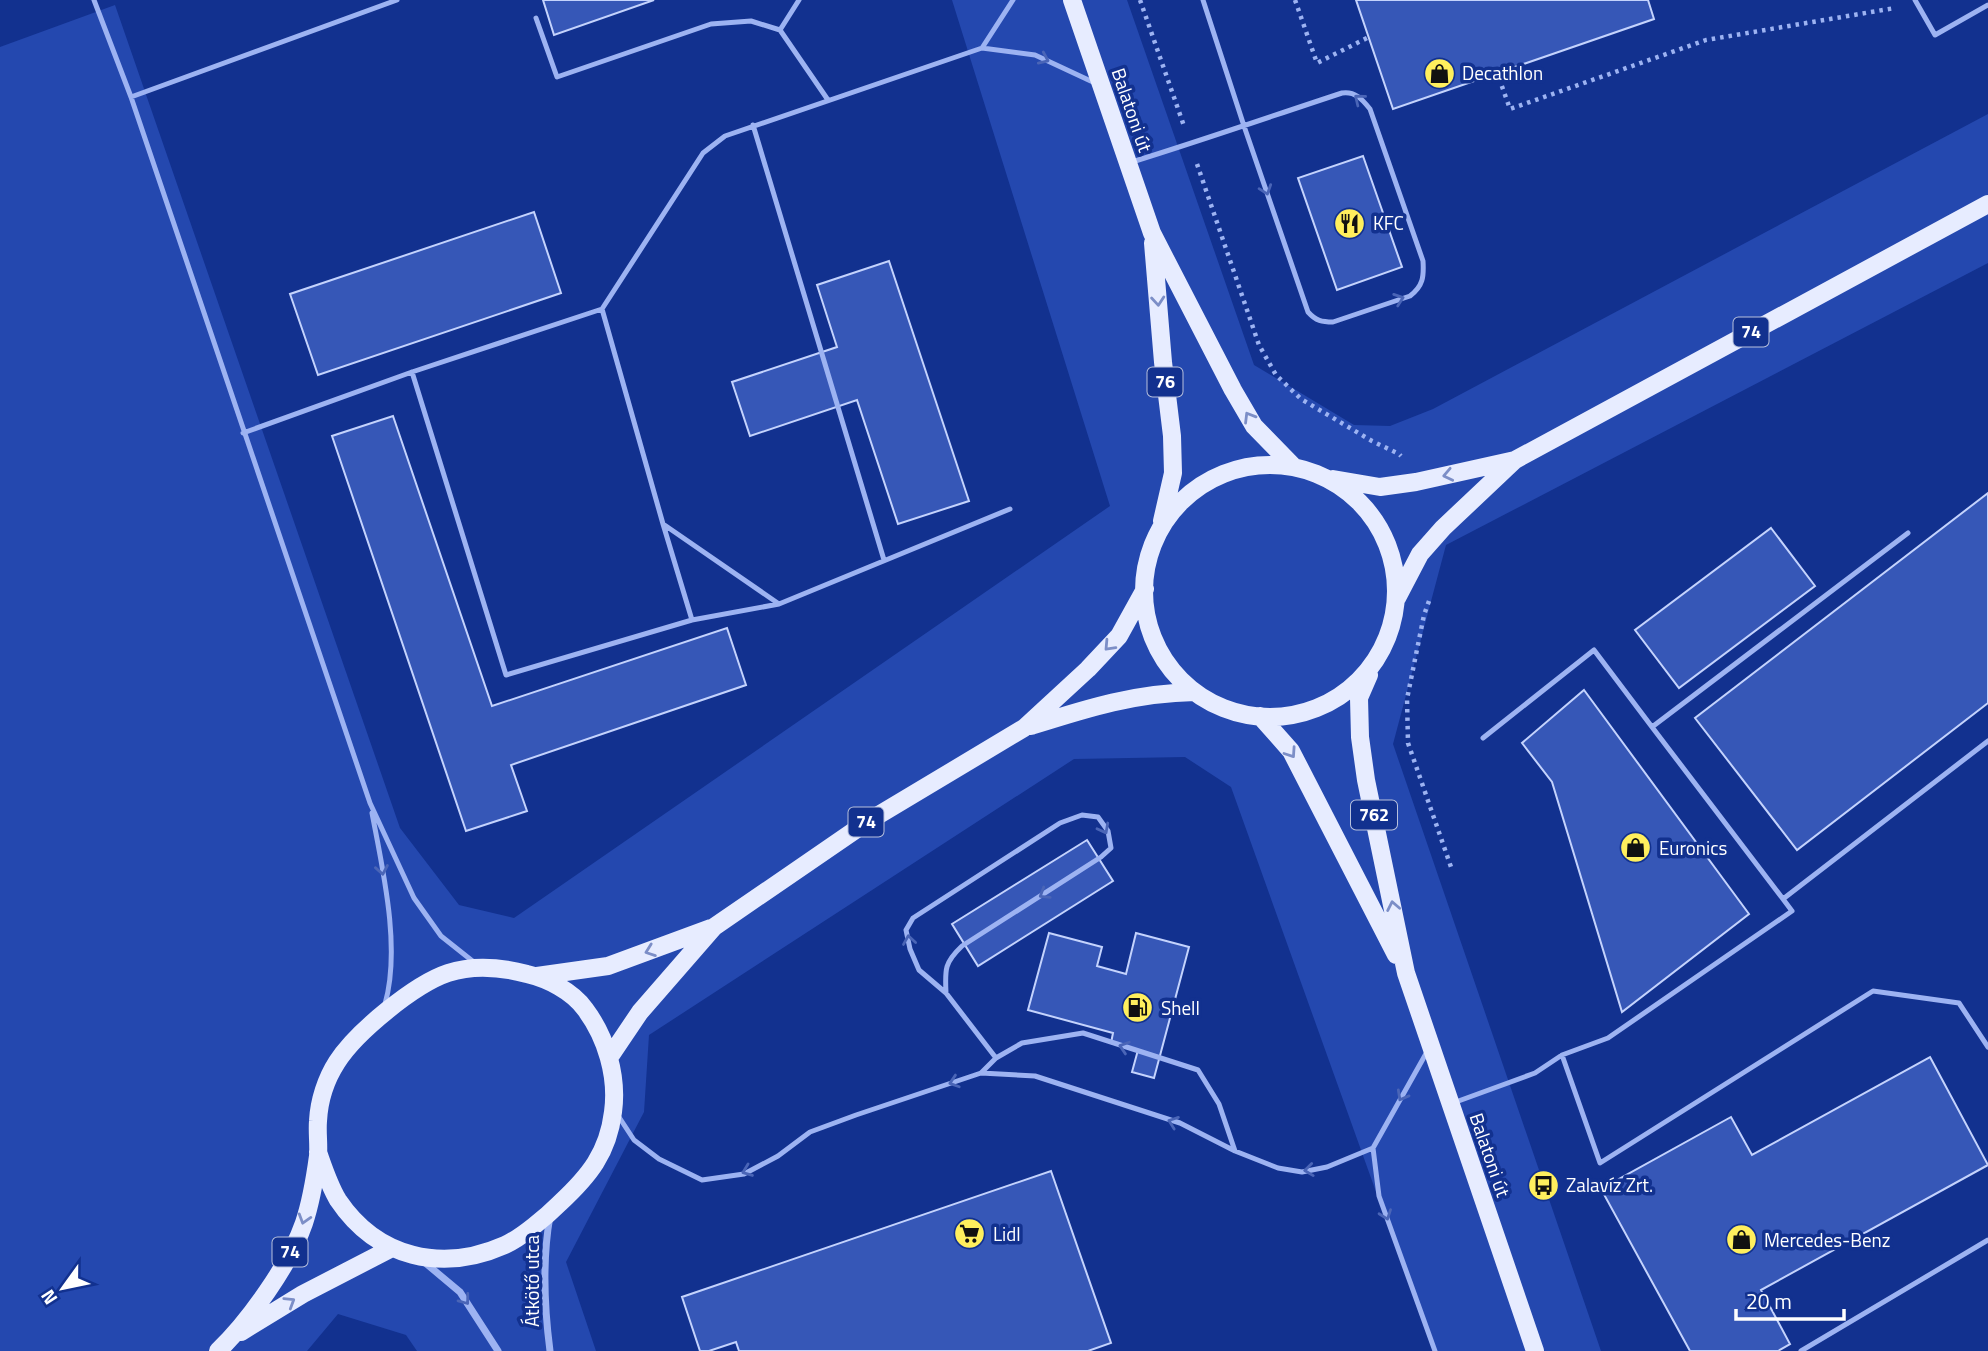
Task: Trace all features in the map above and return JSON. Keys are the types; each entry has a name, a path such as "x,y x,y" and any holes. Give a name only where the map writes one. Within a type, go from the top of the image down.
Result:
{"main road":[{"name":"Balatoni út","path":"1072,0 1152,233"},
{"name":"74","path":"1396,601 1420,554 1443,528 1515,460 1988,204"},
{"name":"76","path":"1152,233 1254,426 1294,467"},
{"name":"76","path":"1152,233 1172,436 1173,473 1160,531"},
{"name":"74","path":"1325,477 1352,496 1374,519 1392,558 1396,601 1386,641 1362,677 1326,704 1283,716 1242,714 1226,709 1195,692 1178,676 1163,657 1146,612 1147,568 1152,549 1160,531 1180,503 1207,482 1227,472 1249,466 1294,467 1325,477 1380,487 1515,460"},
{"name":"74","path":"536,976 608,966 714,927 867,822 1024,728 1088,669 1119,636 1145,589"},
{"name":"Balatoni út","path":"1376,659 1359,698 1360,737 1366,780 1406,973 1535,1351"},
{"name":"74","path":"1024,728 1099,705 1160,693 1195,692"},
{"name":"Balatoni út","path":"1260,716 1291,751 1406,973"},
{"name":"74","path":"608,1058 640,1012 714,927"},
{"name":"74","path":"218,1351 232,1338 283,1268 304,1223 318,1152 318,1119 324,1089 337,1062 353,1041 383,1013 438,977 480,967 503,967 559,986 583,1006 600,1031 614,1086 610,1132 601,1155 581,1183 551,1212 507,1244 450,1260 420,1258 392,1248 368,1233 352,1218 327,1180 318,1152"},
{"name":"74","path":"232,1338 303,1294 392,1248"}],"street":[{"name":"Átkötő utca","path":"550,1351 544,1305 545,1245 551,1212"},
{"path":"420,1258 460,1292 498,1351"}],"lane":[{"path":"94,0 131,97 370,803 414,898 441,936 480,967"},
{"path":"131,97 397,0"},
{"path":"780,30 799,0"},
{"path":"982,48 1013,0"},
{"path":"1128,163 1190,144 1244,126 1342,93 1356,94 1370,109 1423,261 1422,282 1410,296 1334,321 1314,320 1308,312 1244,126 1203,0"},
{"path":"1917,2 1935,35 1988,5"},
{"path":"536,18 557,77 711,24 751,21 780,30 828,100"},
{"path":"243,433 412,372 602,309 703,153 725,136 982,48 1035,55 1101,86"},
{"path":"753,125 884,560"},
{"path":"602,309 692,620"},
{"path":"412,372 506,675 692,620 779,604 1010,509"},
{"path":"663,524 779,604"},
{"path":"1652,727 1908,533"},
{"path":"1451,1104 1535,1073 1562,1055 1608,1038 1792,911 1594,650 1483,738"},
{"path":"1783,899 1988,741"},
{"path":"370,803 384,876 390,932 391,985 383,1013"},
{"path":"946,993 945,970 951,957 962,946 1111,848 1108,831 1098,817 1082,816 1060,823 913,918 906,930 909,949 919,970 946,993 996,1058"},
{"path":"1562,1055 1600,1163 1873,991 1959,1003 1988,1047"},
{"path":"981,1073 996,1058 1022,1043 1083,1033 1198,1070 1219,1104 1235,1151"},
{"path":"1431,1045 1373,1148 1379,1196 1435,1351"},
{"path":"614,1108 634,1140 659,1159 702,1180 744,1174 778,1156 810,1132 981,1073 1035,1076 1180,1124 1235,1151 1278,1168 1302,1172 1327,1167 1373,1148"},
{"path":"1801,1351 1988,1240"}],"path":[{"path":"1140,0 1259,345 1276,375 1301,399 1399,454 1416,481"},
{"path":"1295,0 1317,63 1369,37"},
{"path":"1499,78 1510,109 1706,40 1917,2"},
{"path":"1432,593 1424,615 1408,699 1408,743 1451,867"}],"shaded area":[{"path":"952,0 1127,0 1254,365 1354,425 1390,426 1433,409 1988,114 1988,263 1446,545 1393,744 1601,1351 1433,1351 1231,787 1185,757 1074,759 649,1035 644,1112 566,1262 596,1351 417,1351 406,1335 338,1314 307,1351 0,1351 0,47 115,5 400,828 459,905 514,918 1110,506"}],"building":[{"path":"543,0 654,0 554,35"},
{"name":"Decathlon","path":"1356,0 1648,0 1654,19 1393,109"},
{"name":"KFC","path":"1363,156 1402,267 1337,290 1298,178"},
{"path":"534,212 561,293 318,375 290,294"},
{"path":"889,261 969,501 898,524 857,400 750,436 732,382 837,347 817,285"},
{"path":"393,416 492,706 727,628 746,685 511,765 527,811 466,831 332,436"},
{"path":"1988,493 1988,703 1797,850 1695,718"},
{"path":"1771,528 1815,586 1679,688 1635,630"},
{"name":"Euronics","path":"1584,690 1749,914 1622,1012 1552,782 1522,743"},
{"path":"1087,840 1113,881 978,966 952,924"},
{"path":"1049,933 1102,947 1097,966 1126,974 1136,933 1189,947 1154,1078 1132,1072 1138,1050 1111,1043 1113,1033 1028,1010"},
{"name":"Mercedes-Benz","path":"1930,1057 1988,1165 1761,1290 1790,1344 1778,1351 1690,1351 1601,1189 1731,1117 1752,1155"},
{"name":"Lidl","path":"1051,1171 1111,1343 1088,1351 739,1351 736,1342 709,1351 700,1351 682,1297"}],"place":[{"name":"Decathlon","path":"1439,73"},
{"name":"KFC","path":"1350,223"},
{"name":"Euronics","path":"1636,848"},
{"name":"Shell","path":"1138,1008"},
{"name":"Zalavíz Zrt.","path":"1543,1185"},
{"name":"Lidl","path":"970,1234"},
{"name":"Mercedes-Benz","path":"1741,1240"}]}
